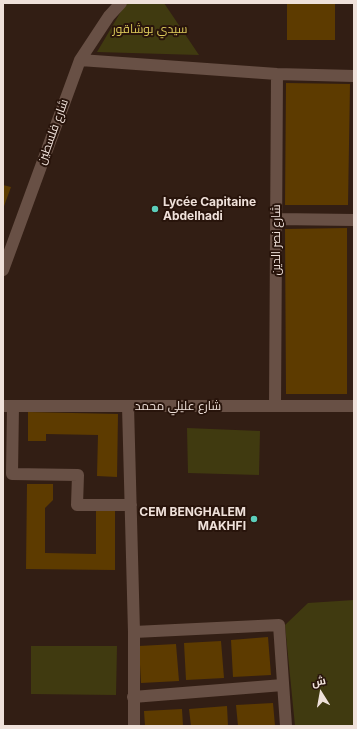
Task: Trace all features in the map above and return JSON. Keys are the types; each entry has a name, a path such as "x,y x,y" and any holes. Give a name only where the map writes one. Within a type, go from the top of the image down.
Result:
{"street":[{"name":"شارع فلسطين","path":"3,270 80,60 109,16 121,3"},
{"path":"80,60 277,74 354,76"},
{"name":"شارع نصر الدين","path":"275,406 277,74"},
{"path":"277,219 354,220"},
{"path":"8,406 12,474 78,474 77,505 131,505"},
{"name":"شارع عليلي محمد","path":"8,406 354,406"},
{"path":"128,406 134,632 134,726"},
{"path":"134,632 279,625 286,726"},
{"path":"133,697 283,685"}],"green space":[{"name":"سيدي بوشاقور","path":"128,3 164,3 199,55 97,52 123,8"},
{"path":"187,428 260,431 259,475 188,473"},
{"path":"354,600 354,726 295,726 285,625 308,603"},
{"path":"31,646 117,646 116,695 31,694"}],"building":[{"path":"287,3 335,3 335,40 287,40"},
{"path":"286,83 350,84 348,205 285,205"},
{"path":"3,185 11,187 3,209"},
{"path":"347,228 347,394 286,394 285,229"},
{"path":"28,412 118,414 117,477 97,476 98,435 46,434 46,441 28,441"},
{"path":"27,484 53,484 53,500 45,508 45,553 96,554 96,510 115,511 115,570 26,569"},
{"path":"268,637 271,675 233,677 231,640"},
{"path":"221,641 224,678 186,680 184,643"},
{"path":"176,644 179,681 141,683 139,646"},
{"path":"273,703 275,726 238,726 236,705"},
{"path":"227,706 228,726 191,726 189,709"},
{"path":"182,709 183,726 145,726 144,711"}],"place":[{"name":"Lycée Capitaine Abdelhadi","path":"155,209"},
{"name":"CEM BENGHALEM MAKHFI","path":"254,519"}]}
